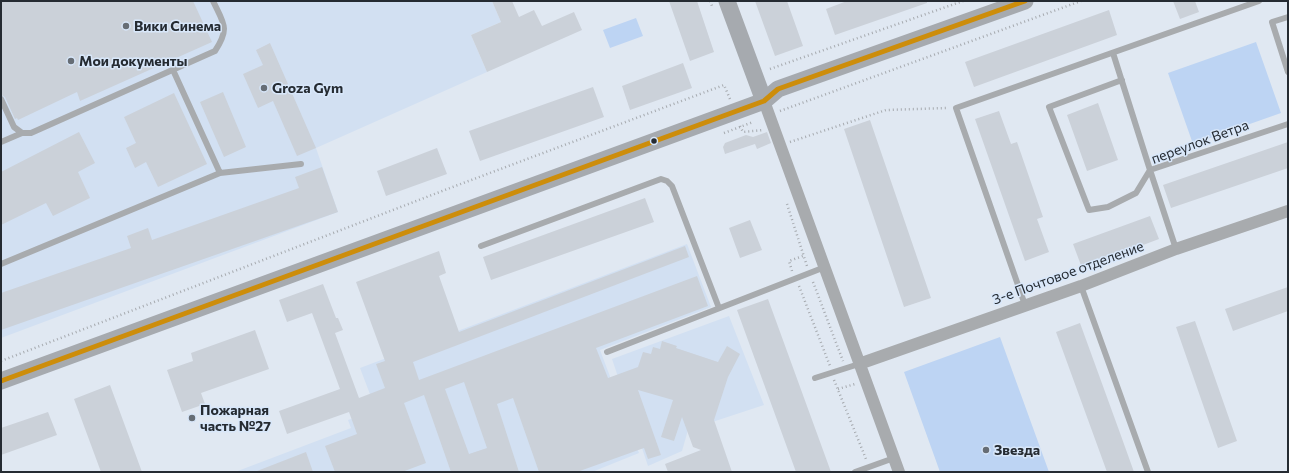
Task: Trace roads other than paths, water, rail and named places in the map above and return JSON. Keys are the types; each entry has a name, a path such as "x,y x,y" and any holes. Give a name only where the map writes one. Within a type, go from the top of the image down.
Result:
{"main road":[{"path":"727,1 764,101"},
{"path":"1,381 764,101 778,89 1025,1"}],"street":[{"path":"764,101 825,267 858,364 899,472"},
{"name":"3-е Почтовое отделение","path":"858,364 1081,286 1176,249 1288,211"}],"lane":[{"path":"1,142 22,133 31,133 216,51 224,37 224,23 213,1"},
{"path":"1025,305 956,108 1259,1"},
{"path":"1288,17 1272,22 1288,72"},
{"path":"1113,53 1122,80 1150,170 1136,193 1108,207 1089,210 1049,107 1122,80"},
{"path":"173,70 220,173"},
{"path":"1,99 14,127 22,133"},
{"name":"переулок Ветра","path":"1176,249 1150,170 1288,124"},
{"path":"1,264 220,173 301,164"},
{"path":"481,246 661,179 667,181 672,186 720,308"},
{"path":"607,352 825,267"},
{"path":"1081,286 1148,472"},
{"path":"815,378 858,364"},
{"path":"855,472 894,458"}],"place":[{"name":"Вики Синема","path":"126,26"},
{"name":"Мои документы","path":"71,61"},
{"name":"Groza Gym","path":"264,88"},
{"name":"Пожарная часть №27","path":"192,418"},
{"name":"Звезда","path":"986,450"}]}
